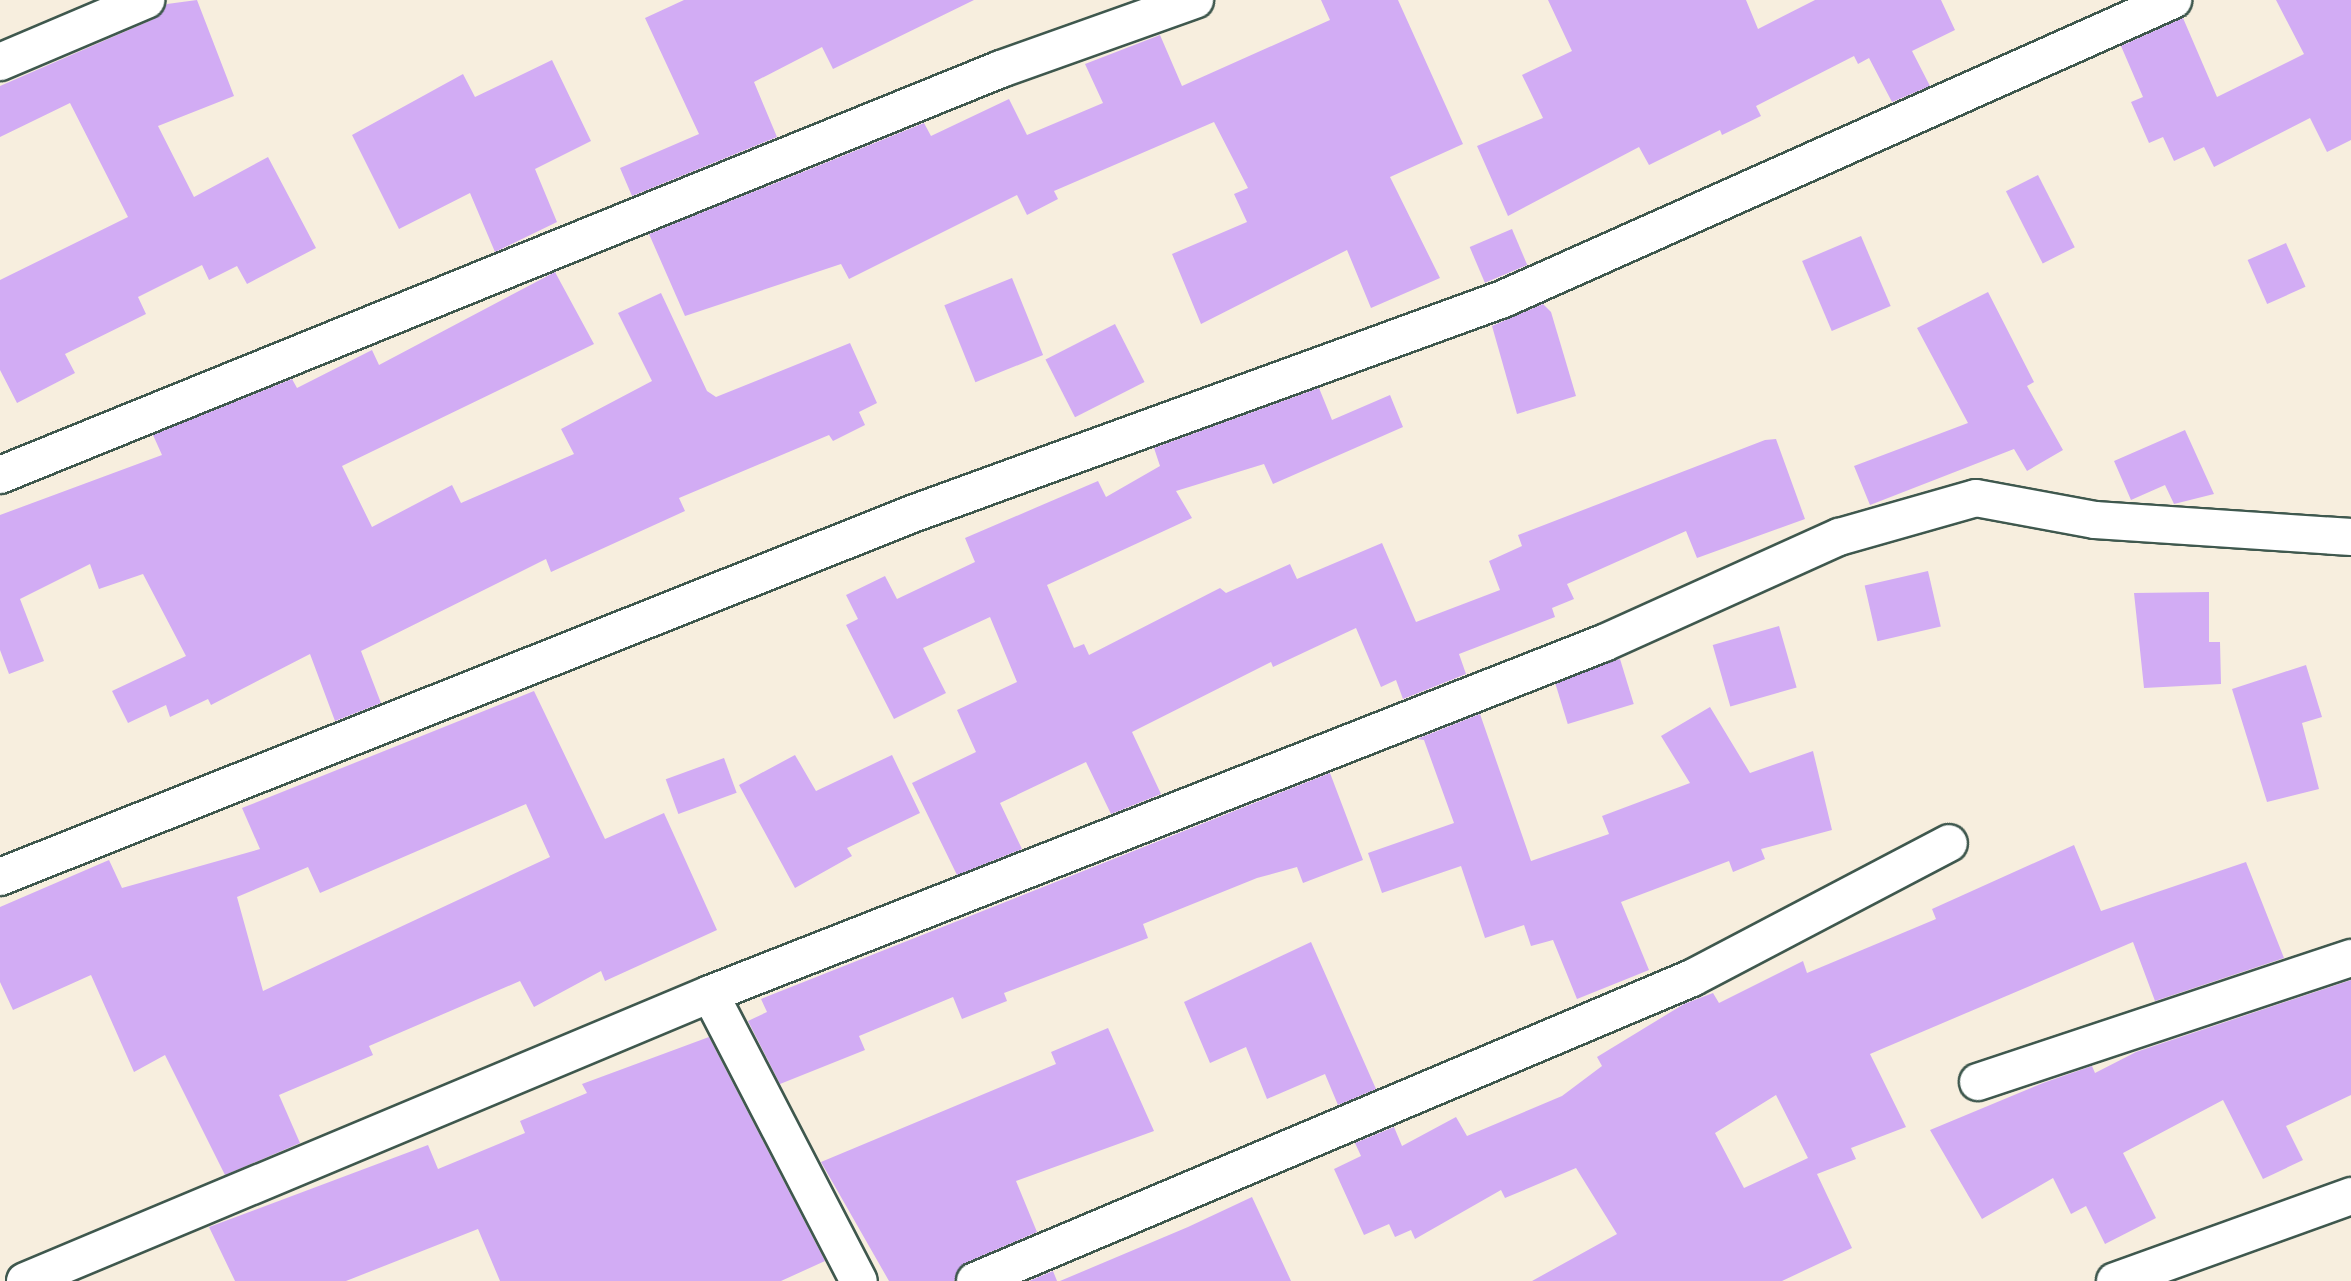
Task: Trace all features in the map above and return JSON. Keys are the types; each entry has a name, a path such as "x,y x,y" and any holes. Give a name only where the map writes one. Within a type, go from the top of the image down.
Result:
{"street":[{"path":"0,62 146,0"},
{"path":"0,877 912,514 1503,299 2173,0"},
{"path":"0,475 1001,69 1188,1"},
{"path":"25,1281 710,994 1604,643 1839,537 1976,498 2095,520 2351,537"},
{"path":"975,1281 1692,978 1949,843"},
{"path":"1978,1082 2351,958"},
{"path":"710,994 859,1281"},
{"path":"2115,1281 2351,1196"}],"building":[{"path":"197,0 234,96 158,126 194,197 268,157 316,248 247,284 237,266 209,280 202,265 138,297 146,314 65,354 75,373 17,403 0,370 0,280 128,217 70,103 0,137 0,86 154,19 167,4"},
{"path":"684,0 974,0 833,69 822,47 754,82 777,137 632,196 620,168 699,134 645,18"},
{"path":"1321,0 1398,0 1463,144 1390,177 1440,278 1371,308 1347,250 1201,324 1172,254 1247,222 1234,194 1248,188 1214,122 1054,191 1058,199 1027,215 1017,195 849,279 841,264 685,316 649,234 924,123 931,136 1009,99 1027,135 1103,103 1085,64 1160,35 1182,86 1330,20"},
{"path":"1548,0 1746,0 1758,29 1815,0 1941,0 1955,30 1912,51 1930,86 1892,102 1869,58 1858,64 1854,56 1756,106 1761,116 1722,135 1720,130 1649,165 1639,147 1508,216 1477,146 1543,118 1522,75 1572,51"},
{"path":"2276,0 2351,0 2351,140 2327,152 2310,118 2214,167 2204,147 2174,161 2163,137 2149,143 2131,102 2143,97 2121,46 2183,18 2217,97 2304,54"},
{"path":"552,60 591,141 535,169 557,222 495,252 470,193 399,229 352,135 463,74 475,97"},
{"path":"2038,175 2075,247 2043,264 2006,191"},
{"path":"1512,229 1527,265 1485,283 1470,247"},
{"path":"1861,236 1891,306 1832,331 1802,261"},
{"path":"2286,243 2306,287 2267,304 2248,260"},
{"path":"555,272 594,344 342,466 372,527 452,485 461,503 574,454 561,429 652,381 618,313 661,293 707,391 716,397 850,343 877,403 859,412 865,425 833,441 829,435 679,498 685,511 551,572 546,559 361,651 381,703 335,721 310,654 211,705 208,699 170,717 166,705 128,723 112,691 186,656 143,574 99,589 90,564 20,599 44,661 9,674 0,650 0,515 162,455 153,435 292,379 297,388 372,350 379,365"},
{"path":"1012,278 1043,355 975,382 944,305"},
{"path":"1988,292 2034,382 2027,386 2063,450 2027,471 2014,449 1870,505 1854,466 1968,423 1917,328"},
{"path":"1543,304 1551,312 1576,396 1517,414 1492,326"},
{"path":"1115,324 1145,382 1075,417 1046,359"},
{"path":"1319,388 1332,420 1390,395 1403,427 1273,484 1264,464 1176,491 1192,518 1047,585 1074,648 1084,644 1089,655 1220,588 1226,593 1290,564 1297,579 1382,543 1416,622 1500,590 1489,561 1522,546 1518,535 1765,440 1776,439 1805,519 1697,558 1686,531 1567,584 1574,599 1552,608 1555,617 1459,654 1466,674 1403,699 1396,680 1381,687 1356,628 1273,667 1271,662 1132,732 1161,794 1111,814 1086,762 1000,803 1022,849 957,875 912,783 976,752 957,710 1017,682 990,617 923,648 946,693 894,719 846,625 858,619 846,595 885,576 897,599 975,562 965,538 1098,481 1106,497 1160,466 1154,448"},
{"path":"2185,430 2214,494 2174,504 2165,485 2131,500 2114,461"},
{"path":"1928,571 1941,627 1877,641 1865,586"},
{"path":"2209,592 2209,642 2220,642 2221,684 2144,688 2134,593"},
{"path":"1779,626 1797,688 1730,707 1713,645"},
{"path":"1620,659 1634,704 1568,724 1554,679"},
{"path":"2306,665 2322,717 2302,723 2319,789 2267,802 2232,689"},
{"path":"534,691 605,839 664,813 717,930 605,981 601,971 534,1007 520,981 369,1046 373,1055 279,1095 300,1143 225,1175 165,1055 134,1072 91,975 13,1010 0,982 0,907 109,860 122,888 260,849 242,808","holes":["526,804 550,857 263,991 237,897 308,867 320,893"]},
{"path":"1710,707 1750,773 1813,751 1832,830 1761,849 1765,859 1733,872 1729,861 1621,902 1649,970 1577,999 1553,940 1531,946 1524,925 1485,938 1461,866 1382,893 1368,853 1454,823 1424,740 1417,739 1480,714 1531,861 1609,834 1602,816 1690,783 1661,736"},
{"path":"795,755 816,791 892,755 920,813 847,848 852,856 795,888 739,785"},
{"path":"724,758 737,793 678,814 666,779"},
{"path":"1330,773 1363,860 1303,883 1297,867 1257,878 1143,924 1148,938 1004,993 1007,1001 962,1019 953,997 859,1036 865,1050 780,1084 748,1021 767,1012 761,999"},
{"path":"2074,845 2101,911 2246,862 2284,958 2155,1001 2133,942 1870,1054 1906,1127 1851,1148 1856,1159 1817,1174 1852,1248 1782,1281 1532,1281 1617,1234 1576,1168 1505,1198 1501,1190 1415,1239 1411,1230 1395,1237 1389,1224 1364,1235 1334,1169 1361,1156 1355,1143 1394,1127 1402,1146 1456,1117 1467,1136 1562,1096 1602,1066 1597,1057 1684,1004 1713,993 1719,1003 1803,961 1807,973 1936,919 1932,909","holes":["1776,1095 1808,1158 1744,1188 1715,1133"]},
{"path":"1311,942 1376,1089 1338,1105 1325,1074 1267,1099 1246,1047 1210,1063 1184,1002"},
{"path":"2351,980 2351,1095 2286,1126 2303,1160 2263,1179 2223,1100 2123,1153 2156,1218 2105,1244 2086,1206 2071,1214 2053,1178 1982,1219 1930,1130 2043,1083 2092,1066 2095,1073 2136,1052"},
{"path":"1108,1028 1154,1131 1016,1181 1037,1232 967,1262 954,1281 889,1281 821,1162 1056,1064 1051,1052"},
{"path":"709,1037 825,1261 781,1281 500,1281 478,1229 346,1281 235,1281 209,1227 428,1145 438,1169 525,1133 520,1121 587,1093 582,1084"},
{"path":"1252,1197 1291,1281 1060,1281 1188,1227"},
{"path":"1053,1271 1057,1281 1029,1281"}]}
